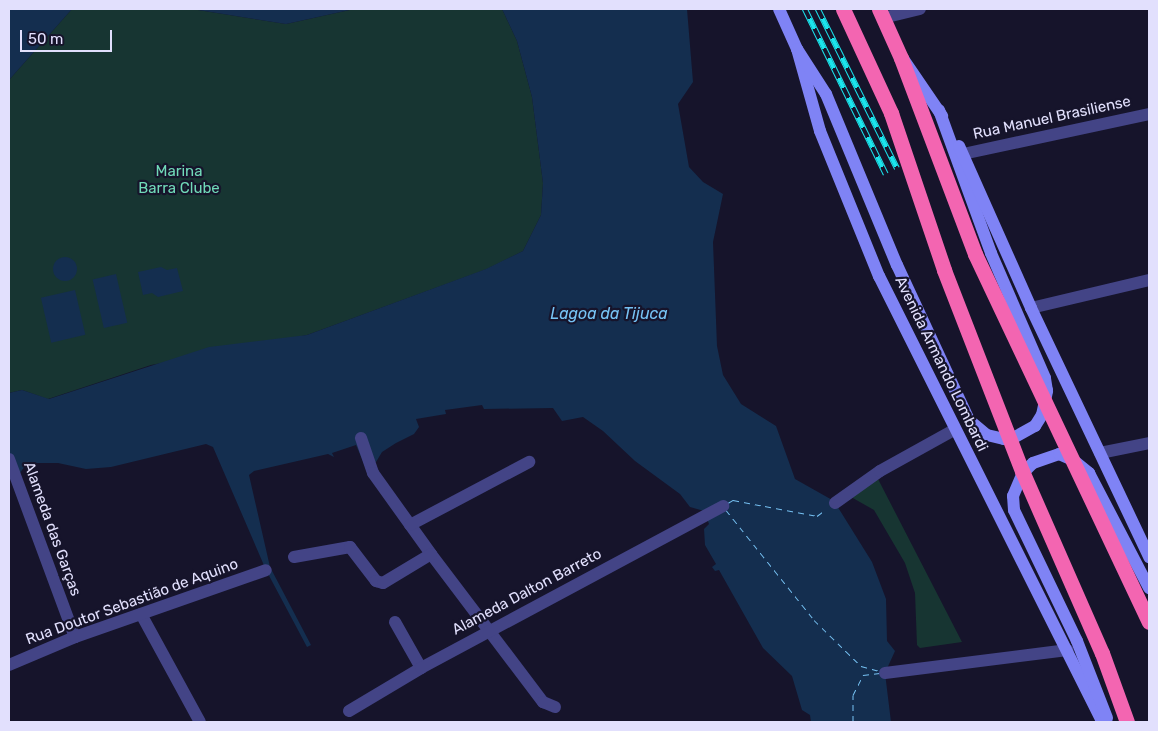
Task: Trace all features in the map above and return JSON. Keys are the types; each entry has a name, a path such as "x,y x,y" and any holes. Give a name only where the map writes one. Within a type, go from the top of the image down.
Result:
{"highway":[{"name":"Avenida Armando Lombardi","path":"843,9 891,113 944,270 1022,471 1102,653 1127,722"},
{"path":"881,13 901,58 976,254 1149,621"}],"main road":[{"name":"Avenida Armando Lombardi","path":"778,9 797,49 820,131 879,276 954,430 1068,650 1102,722"},
{"path":"797,49 826,94 898,265 969,420 987,435 1004,439 1015,437 1035,426 1042,415 1047,391 1045,378 992,253 939,110"},
{"path":"901,58 939,110 963,154 1031,308 1149,557"},
{"path":"1108,722 1077,640 1016,517 1013,496 1023,473 1033,463 1059,454 1073,460 1089,473 1149,588"}],"street":[{"path":"881,13 920,9"},
{"name":"Rua Manuel Brasiliense","path":"963,154 1149,114"},
{"path":"1031,308 1149,280"},
{"path":"835,503 880,471 954,430"},
{"path":"361,438 373,473 410,525 543,702 555,706"},
{"path":"1100,453 1149,443"},
{"name":"Alameda das Garças","path":"10,459 75,637"},
{"path":"410,525 529,462"},
{"name":"Alameda Dalton Barreto","path":"350,714 421,668 723,506"},
{"path":"294,557 350,547 376,581 383,583 431,554"},
{"name":"Rua Doutor Sebastião de Aquino","path":"9,665 75,637 266,570"},
{"path":"141,614 200,722"},
{"path":"395,622 421,668"},
{"path":"886,673 1068,650"}],"green space":[{"name":"Marina Barra Clube","path":"72,9 192,9 286,24 354,9 502,9 517,41 532,97 543,183 541,215 523,251 487,269 307,335 151,365 48,399 22,390 9,393 9,80"},
{"path":"878,479 962,642 920,648 917,645 915,593 905,563 874,510 851,497"}],"water":[{"path":"9,9 72,9 9,80"},
{"path":"192,9 354,9 286,24"},
{"name":"Lagoa da Tijuca","path":"502,9 687,9 693,82 678,104 689,167 703,182 723,194 713,242 717,346 723,375 741,404 776,426 795,479 834,501 872,562 886,599 887,641 895,651 885,673 891,722 811,722 810,715 802,710 792,676 763,648 719,570 715,571 712,567 716,564 705,545 704,529 709,524 704,511 690,507 680,494 635,461 603,431 583,417 562,421 553,408 484,409 482,405 445,410 446,414 416,419 419,427 414,434 382,452 376,462 365,466 356,445 332,453 334,457 328,454 254,471 249,475 270,567 311,645 307,647 266,570 213,447 206,444 111,467 86,469 58,463 27,463 20,473 9,477 9,393 22,390 49,399 209,347 307,335 486,269 523,251 541,215 543,183 532,97 517,41"},
{"path":"65,257 73,261 77,269 73,277 65,281 57,277 53,269 57,261"},
{"path":"161,267 167,270 177,268 183,291 158,297 152,293 143,295 138,272"},
{"path":"116,274 127,323 104,328 93,279"},
{"path":"75,290 85,335 51,343 41,298"}],"ferry route":[{"path":"728,503 733,500 817,516 824,511"},
{"path":"726,510 814,620 861,666 880,671"},
{"path":"853,722 853,695 863,675 880,673"}],"railway":[{"path":"805,9 886,174"},
{"path":"818,9 897,168"}]}
